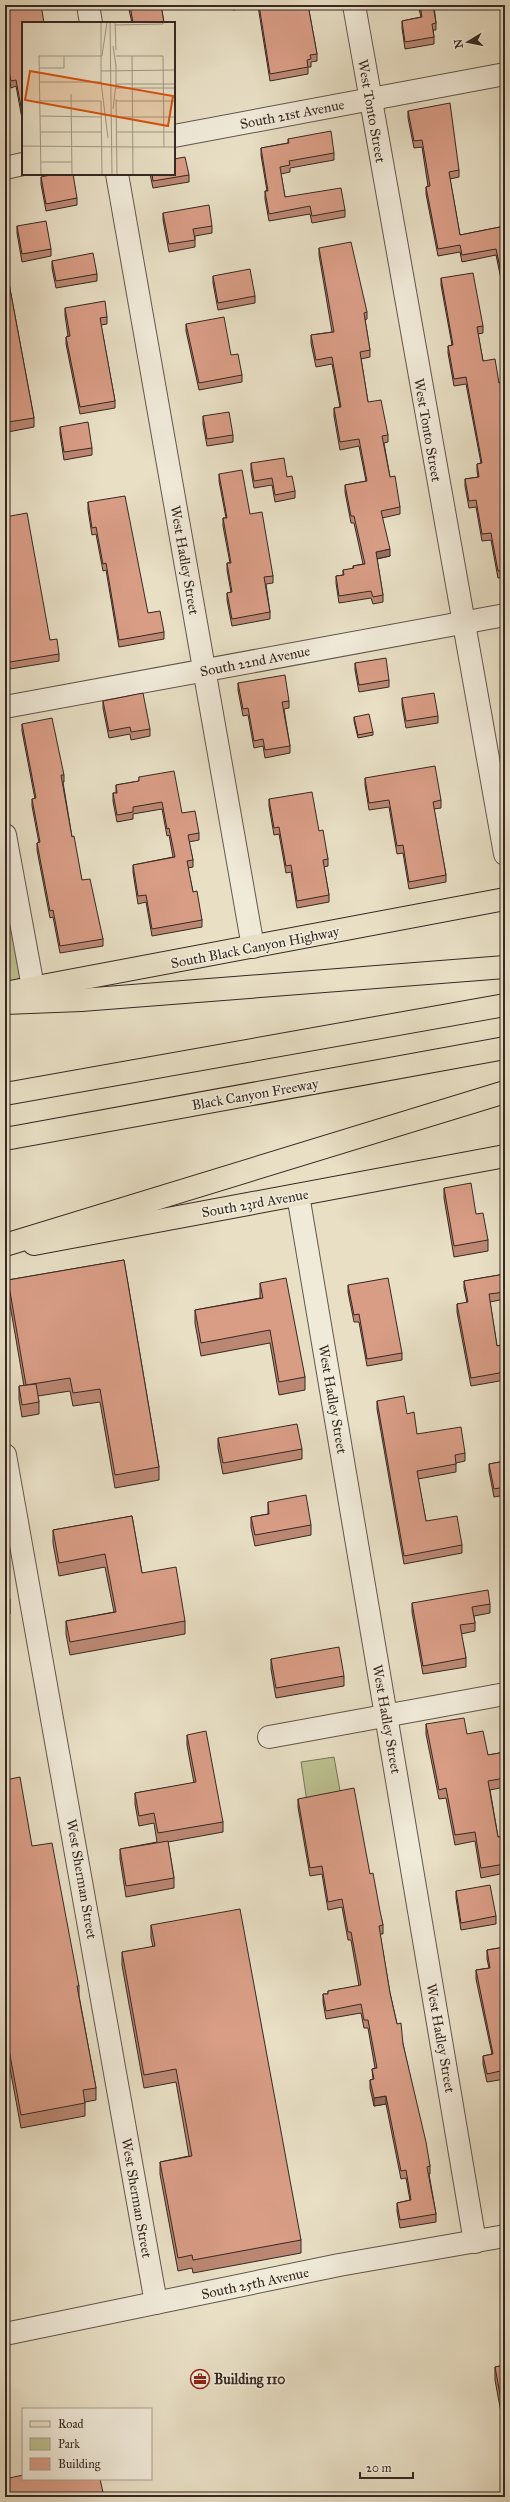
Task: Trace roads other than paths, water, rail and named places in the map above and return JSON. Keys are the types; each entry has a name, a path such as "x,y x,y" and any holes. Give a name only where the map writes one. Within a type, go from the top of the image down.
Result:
{"main road":[{"name":"South Black Canyon Highway","path":"5,993 505,899"},
{"path":"5,1003 81,1000 505,967"},
{"path":"5,1094 505,1005"},
{"name":"Black Canyon Freeway","path":"5,1139 505,1048"},
{"path":"5,1244 505,1092"},
{"name":"South 23rd Avenue","path":"5,1249 505,1156"}],"street":[{"path":"88,5 91,22"},
{"name":"West Tonto Street","path":"354,5 505,854"},
{"name":"South 21st Avenue","path":"175,136 505,74"},
{"path":"5,168 22,164"},
{"name":"West Hadley Street","path":"117,175 253,947"},
{"name":"South 22nd Avenue","path":"5,708 505,615"},
{"path":"5,835 33,987"},
{"name":"West Hadley Street","path":"298,1195 475,2242"},
{"name":"West Sherman Street","path":"5,1455 156,2303"},
{"path":"269,1737 386,1714 505,1694"},
{"name":"South 25th Avenue","path":"5,2334 339,2265 505,2236"}],"place":[{"name":"Building 110","path":"200,2379"}]}
